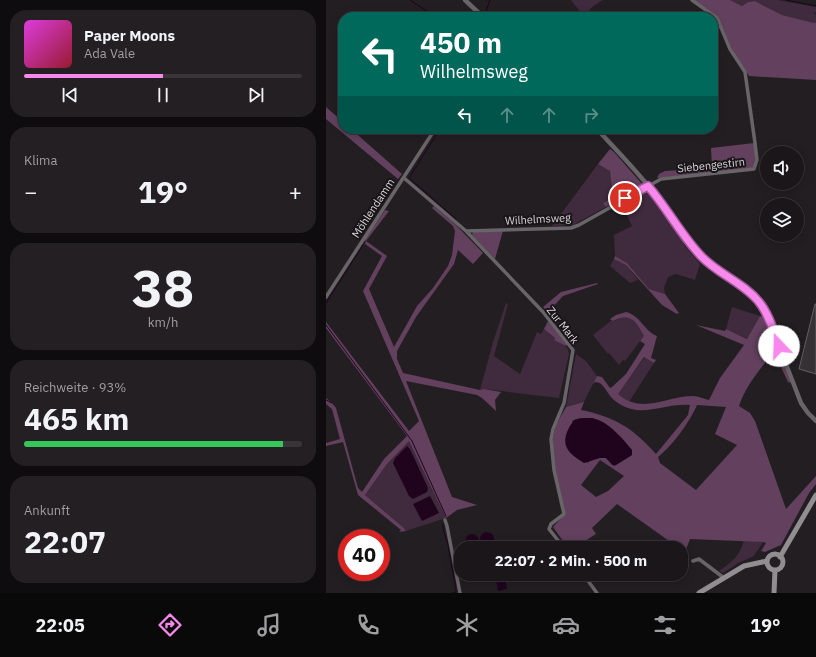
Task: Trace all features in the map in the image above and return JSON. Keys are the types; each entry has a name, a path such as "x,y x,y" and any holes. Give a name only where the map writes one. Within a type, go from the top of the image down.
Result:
{"main road":[{"path":"780,557 816,495"},
{"path":"699,593 744,566 767,561 774,555 780,557"},
{"path":"775,570 780,568 782,565 782,560 780,557"},
{"path":"767,561 769,567 775,570"},
{"path":"774,593 775,570"}],"street":[{"path":"465,0 477,12"},
{"name":"Siebengestirn","path":"692,0 709,12"},
{"name":"Siebengestirn","path":"648,186 661,179 750,170 754,169 757,165 756,143 745,72 730,49 718,20"},
{"name":"Möhlendamm","path":"326,297 432,134"},
{"path":"601,134 648,186 703,258 715,269 746,289 760,302 765,310 801,403 816,421"},
{"name":"Zur Mark","path":"404,178 466,231 538,306 573,350 564,403 553,429 551,439 554,470 564,514 556,519 549,529 558,541"},
{"name":"Wilhelmsweg","path":"466,231 571,228 648,186"},
{"path":"445,520 448,526 460,593"},
{"path":"693,561 699,560 724,578"},
{"path":"589,581 598,593"}],"shaded area":[{"path":"571,0 603,0 592,7 588,12 580,12"},
{"path":"694,0 730,0 742,6 748,2 755,1 782,15 814,23 816,22 816,80 749,76 732,49 718,17 718,12 711,12"},
{"path":"730,0 778,0 816,7 816,13 813,12 816,15 816,22 814,23 782,15 755,1 748,2 742,6"},
{"path":"326,107 338,118 338,129 326,119"},
{"path":"344,134 357,134 402,174 398,179"},
{"path":"754,143 756,160 753,168 657,178 659,174 665,171 712,168 711,148"},
{"path":"610,149 643,185 606,207 603,203 613,198 610,171 598,164"},
{"path":"598,164 610,170 613,198 604,203 606,207 573,225 552,226"},
{"path":"647,189 673,224 685,246 700,264 695,280 676,274 668,277 664,288 665,294 649,289 627,263 615,256 614,235 632,226 621,203"},
{"path":"434,206 455,224 483,253 473,264 458,250 454,264 416,317 397,351 397,359 403,373 480,390 484,389 501,392 495,400 496,411 477,395 406,381 452,497 477,505 457,510 446,518 409,441 387,464 365,495 406,531 399,532 401,530 358,495 343,442 326,446 326,443 340,439 332,409 326,404 326,398 336,408 358,488 362,492 384,459 407,436 326,328 326,322 409,431 419,421 363,291 382,256 365,244 366,241 387,256 369,289 394,347 417,306 433,288 448,266 452,255 455,231 453,226 432,208"},
{"path":"385,210 389,211 366,241 364,240"},
{"path":"503,231 495,259 472,235 473,232"},
{"path":"615,256 627,263 649,289 665,294 679,313 677,314 662,305 626,265 614,259"},
{"path":"614,259 626,265 638,280 630,283 610,266"},
{"path":"598,284 563,296 548,312 543,307 561,292"},
{"path":"506,303 508,304 494,356 520,374 537,332 541,334 544,329 555,338 554,340 566,347 569,354 559,398 484,389 480,390 493,342"},
{"path":"732,307 760,316 748,339 726,329"},
{"path":"626,312 639,320 649,331 657,336 651,358 656,360 654,363 644,357 618,394 627,400 645,404 693,396 709,400 720,378 744,345 696,325 725,331 726,329 747,339 760,316 766,318 791,383 788,382 774,352 749,384 739,406 750,413 755,421 786,509 816,476 816,484 809,493 781,545 765,552 761,551 766,543 763,542 690,539 688,544 688,541 669,541 617,504 592,528 596,534 585,541 563,541 553,527 565,514 555,473 552,451 556,425 566,407 584,402 581,410 604,416 623,425 639,437 656,454 688,415 690,405 670,406 651,410 633,409 614,400 600,383 595,382 593,384 597,376 602,377 610,388 612,387 626,374 645,344 640,341 644,336 632,320 629,318 619,318 613,321 610,319 616,315","holes":["697,405 726,407 715,434 737,445 696,490 660,463 658,457 675,440","592,418 609,426 614,431 632,450 632,455 616,465 612,465 606,458 591,460 587,463 572,421 576,419","600,460 624,476 608,491 596,497 581,485"]},
{"path":"628,317 638,325 644,336 625,361 623,360 619,365 593,335 612,320 614,321"},
{"path":"548,321 567,344 566,346 554,340 555,338 544,329"},
{"path":"576,354 586,361 597,376 584,402 566,407"},
{"path":"645,357 654,363 629,402 617,394"},
{"path":"592,418 609,426 632,450 632,455 614,466 606,458 600,458 584,463 571,454 566,447 565,442 569,427 576,419"},
{"path":"409,440 446,518 406,531 365,495 387,464"},
{"path":"407,446 410,449 428,488 427,492 413,499 409,496 393,463 395,458"},
{"path":"430,496 439,513 422,521 413,504"},
{"path":"487,532 493,536 493,541 481,541 480,539 482,534"},
{"path":"469,534 475,534 479,538 479,541 465,541 465,538"},
{"path":"744,540 763,542 754,556 738,563 723,573 719,571 735,558"},
{"path":"496,581 505,581 507,589 498,591"}],"building":[{"path":"816,304 816,374 799,369"}],"waterway":[{"path":"410,0 428,12"},
{"path":"486,11 490,0"},
{"path":"786,0 816,6"},
{"path":"437,134 409,178 456,219"},
{"path":"326,303 363,245"},
{"path":"326,325 412,441 446,516"},
{"path":"326,400 332,403"},
{"path":"443,524 456,590 456,592 452,593"}],"route":[{"path":"625,198 648,186 671,215 689,242 703,258 715,269 746,289 760,302 765,310 779,346"}]}
